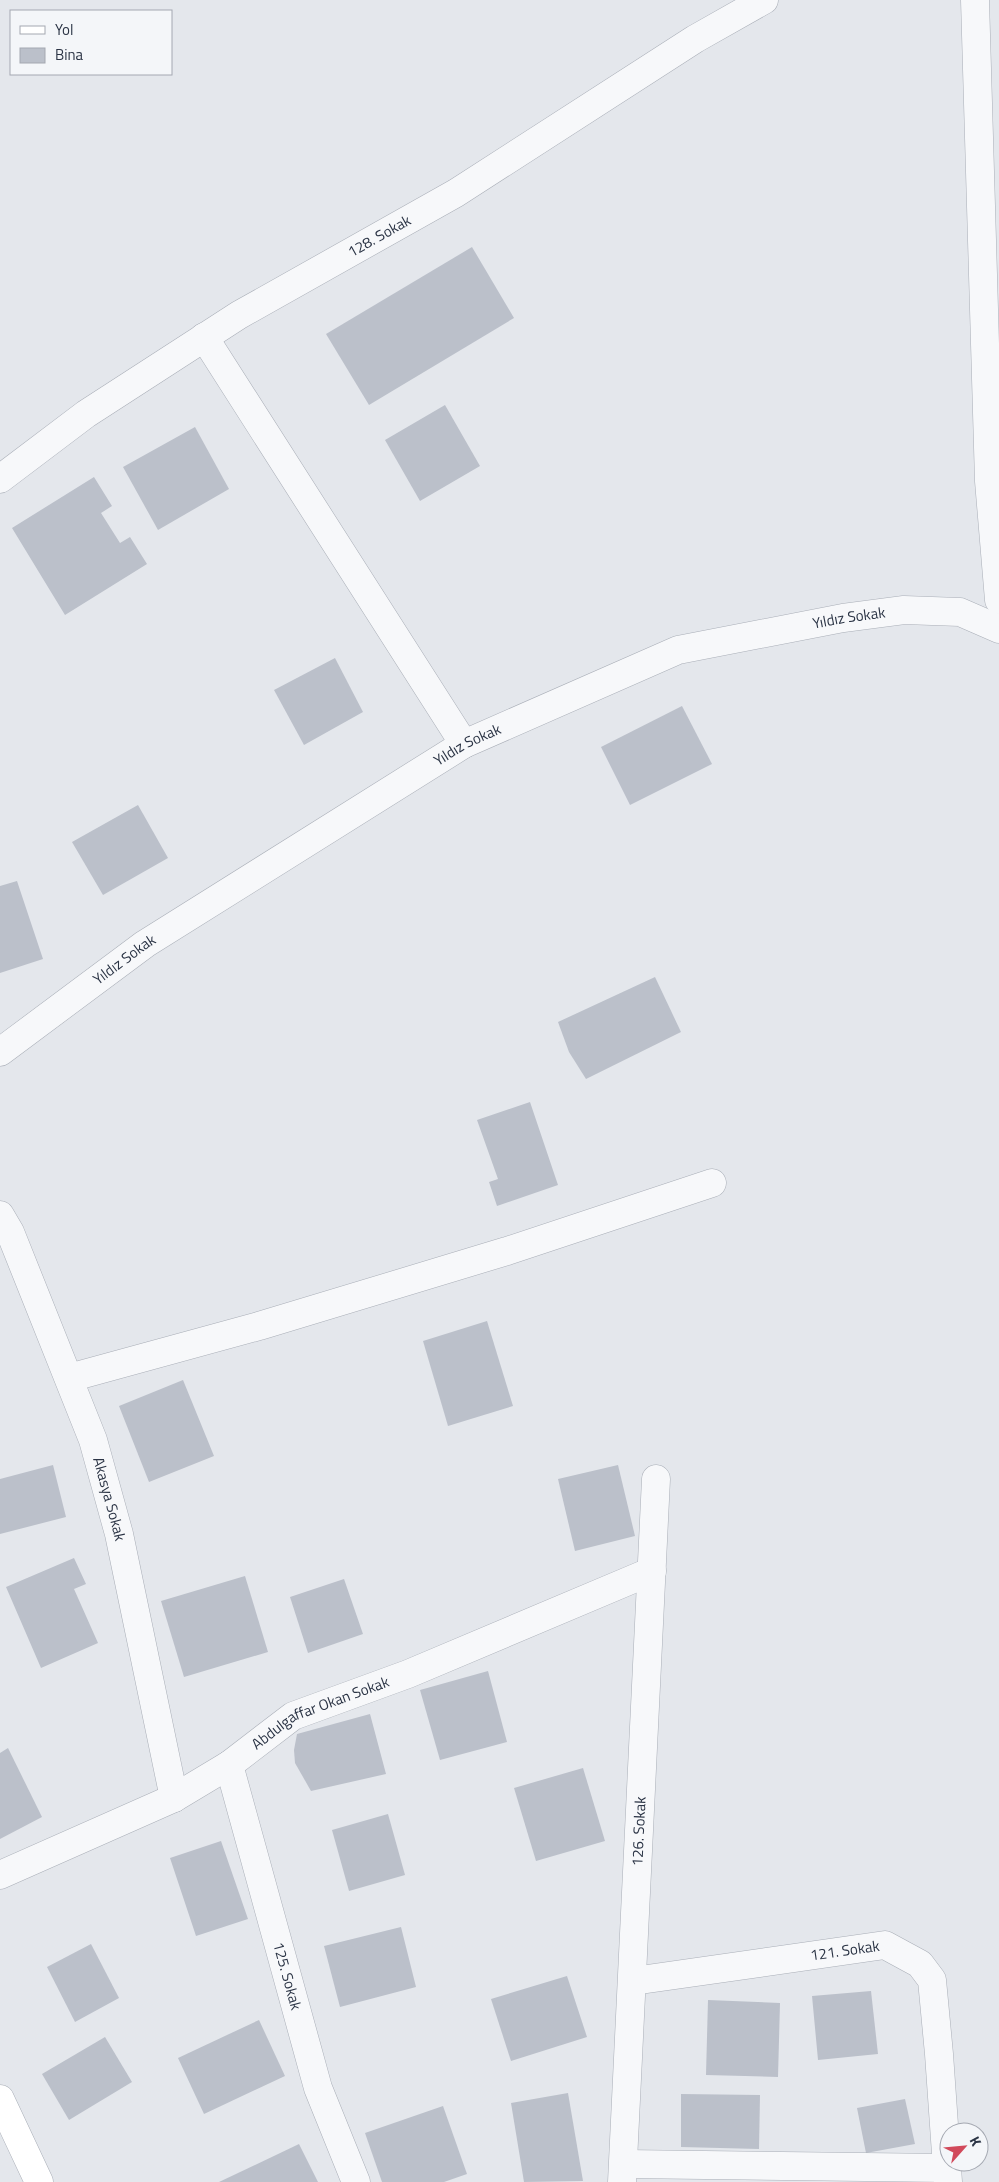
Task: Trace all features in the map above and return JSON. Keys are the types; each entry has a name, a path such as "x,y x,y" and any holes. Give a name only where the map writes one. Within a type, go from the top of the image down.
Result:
{"street":[{"name":"128. Sokak","path":"0,479 86,414 239,315 456,193 695,39 764,0"},
{"path":"975,0 990,481 999,600"},
{"path":"204,337 464,744"},
{"name":"Yıldız Sokak","path":"0,1052 145,944 464,744 678,650 843,618 904,610 960,612 999,629"},
{"path":"69,1378 259,1326 469,1263 712,1183"},
{"name":"Akasya Sokak","path":"0,1215 10,1232 93,1440 119,1534 174,1798"},
{"name":"126. Sokak","path":"623,2173 656,1479"},
{"name":"Abdulgaffar Okan Sokak","path":"0,1875 174,1798 229,1765 293,1716 408,1674 652,1571"},
{"name":"125. Sokak","path":"229,1765 318,2088 356,2182"},
{"name":"121. Sokak","path":"633,1981 885,1945 920,1964 932,1980 940,2054 947,2175"},
{"path":"0,2099 7,2135 39,2182"},
{"path":"623,2173 947,2175"}],"building":[{"path":"472,247 514,318 369,405 326,334"},
{"path":"445,405 480,466 420,501 385,440"},
{"path":"195,427 229,489 158,530 123,467"},
{"path":"94,477 112,506 101,513 120,543 130,537 147,564 65,615 12,528"},
{"path":"335,658 363,712 304,745 274,690"},
{"path":"682,706 712,764 630,805 601,747"},
{"path":"138,805 168,858 103,895 72,842"},
{"path":"17,881 43,959 0,973 0,886"},
{"path":"655,977 681,1032 586,1079 569,1052 558,1022"},
{"path":"530,1102 558,1185 497,1206 489,1182 498,1179 477,1120"},
{"path":"487,1321 513,1406 448,1426 423,1341"},
{"path":"183,1380 214,1456 149,1482 119,1406"},
{"path":"53,1465 66,1517 0,1534 0,1479"},
{"path":"618,1465 635,1536 575,1551 558,1479"},
{"path":"74,1558 86,1584 74,1589 98,1643 41,1668 6,1587"},
{"path":"245,1576 268,1652 184,1677 161,1601"},
{"path":"344,1579 363,1634 308,1653 290,1597"},
{"path":"488,1671 507,1742 440,1760 420,1690"},
{"path":"370,1714 386,1774 311,1791 295,1763 294,1750 297,1734"},
{"path":"8,1748 42,1817 0,1839 0,1753"},
{"path":"583,1768 605,1841 536,1861 514,1788"},
{"path":"388,1814 405,1875 349,1891 332,1830"},
{"path":"221,1841 248,1919 196,1936 170,1858"},
{"path":"401,1927 416,1987 340,2007 324,1946"},
{"path":"91,1944 119,1998 75,2022 47,1967"},
{"path":"567,1976 587,2037 511,2061 491,1999"},
{"path":"871,1991 878,2054 818,2060 812,1996"},
{"path":"708,2000 780,2003 778,2077 706,2075"},
{"path":"259,2020 285,2076 204,2114 178,2058"},
{"path":"105,2037 132,2082 69,2120 42,2074"},
{"path":"568,2093 583,2181 524,2182 511,2103"},
{"path":"681,2094 760,2095 759,2149 681,2147"},
{"path":"905,2099 915,2144 866,2153 857,2108"},
{"path":"443,2106 467,2174 444,2182 382,2182 365,2133"},
{"path":"299,2144 318,2182 219,2182"}]}
